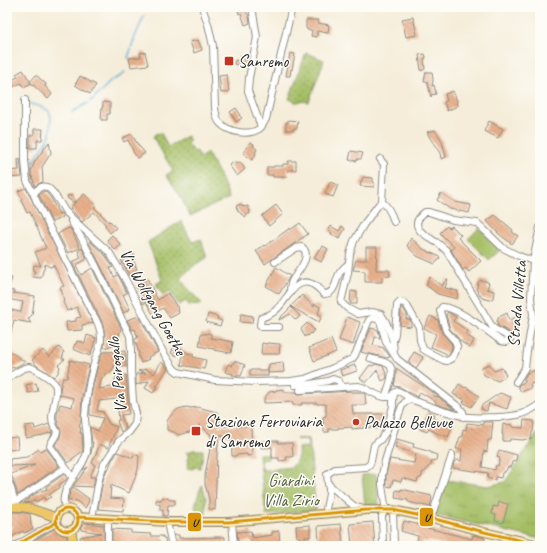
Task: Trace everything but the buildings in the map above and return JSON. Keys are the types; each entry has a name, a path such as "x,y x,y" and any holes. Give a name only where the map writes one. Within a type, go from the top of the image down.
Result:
{"main road":[{"path":"11,505 33,509 57,520"},
{"path":"66,509 72,510 78,517 76,526 71,530 63,530 59,526 57,520 57,516 61,511 66,509"},
{"path":"78,517 167,522 232,522 367,510 389,510 431,518 540,545"},
{"path":"71,530 74,546"}],"street":[{"path":"202,7 213,46 216,116 224,127 238,132 250,132 259,129 266,119 292,7"},
{"path":"252,7 257,37 248,90 261,127"},
{"path":"25,100 25,160 27,181 96,318 101,340 90,380 86,402 85,418 88,451 66,492 64,501 66,509"},
{"path":"380,159 384,164 382,202 364,224 354,241 350,254 348,273 341,302 347,308 358,314 372,312 381,314 386,322 393,341 394,355"},
{"name":"Via Wolfgang Goethe","path":"34,195 36,190 39,188 48,187 76,223 113,256 163,352 174,369 178,372 215,380 256,382 305,379 352,359 355,355 368,320 372,318 380,321 386,342 397,359 460,408 464,416"},
{"path":"382,202 390,211 394,222"},
{"name":"Via Peirogallo","path":"64,209 85,245 130,336 133,401 136,414 134,424 129,432 119,441 104,464 99,479 92,518"},
{"path":"393,341 395,334 397,305 400,302 406,304 419,327 420,340 423,349 443,360 447,361 452,358 456,353 457,346 446,331 440,310 442,307 448,307 466,317 501,340 506,342 510,339 493,328 446,250 418,228 418,218 425,212 453,220 477,222 503,248 533,262"},
{"name":"Strada Villetta","path":"516,382 524,368 533,315 531,298 533,262 540,227"},
{"path":"275,262 296,248 302,247 305,250 306,253 303,265 292,280 290,294"},
{"path":"278,327 262,327 260,325 261,318 268,316 278,309 295,287 301,283 305,282 313,284 324,294 333,292 340,273 348,264"},
{"path":"370,358 388,363 392,369 391,379 385,397"},
{"path":"7,379 27,367 33,367 55,384 56,390 52,413 53,425 58,431 50,442 50,446 73,478"},
{"path":"295,385 310,384 333,379 339,381 341,386"},
{"path":"300,390 353,385 363,387 379,396 385,397 391,397 398,391 410,399 470,418 521,415 529,412 540,404"},
{"path":"326,514 330,489 327,474 336,469 366,467 370,464 372,461 374,445 381,439 387,430 393,406 392,402 394,393"},
{"path":"394,546 389,510 385,505 381,480 399,414 402,406 410,399"},
{"path":"431,518 452,455"},
{"path":"11,505 65,468"},
{"path":"328,484 354,506 367,510"},
{"path":"7,486 10,485 11,505"},
{"path":"382,546 382,516 389,510"},
{"path":"108,519 108,546"},
{"path":"15,546 57,520"},
{"path":"167,522 172,546"},
{"path":"232,522 234,546"}],"green space":[{"path":"306,53 324,60 309,102 295,102 289,99"},
{"path":"161,133 168,147 187,136 190,141 187,144 195,152 197,151 200,158 207,153 220,175 229,198 190,216 179,194 166,175 173,171 153,137 155,134"},
{"path":"181,221 192,242 201,239 207,258 196,264 180,278 188,289 202,303 200,305 193,304 190,307 186,301 179,305 169,291 163,295 156,284 162,280 148,242"},
{"path":"479,228 500,250 489,260 468,239"},
{"path":"540,430 540,539 435,515 446,480 488,486 505,482"},
{"name":"Giardini Villa Zirio","path":"307,439 309,439 316,510 266,515 259,454 268,454 268,459 261,460 263,470 292,467 297,458 298,448 308,447"},
{"path":"203,450 200,468 187,468 189,455 187,452"},
{"path":"376,474 379,504 365,505 362,475"},
{"path":"202,485 206,497 206,514 195,513 195,506"}],"waterway":[{"path":"128,58 144,16"},
{"path":"91,101 112,80 121,76 125,72"},
{"path":"72,112 88,103"},
{"path":"30,104 40,106 49,111 51,117 50,135 31,167 32,185"}],"transit line":[{"name":"U","path":"67,509 75,512 78,520 75,528 67,531 59,528 56,520 59,512 67,509"},
{"name":"U","path":"78,517 167,522 228,522 367,510 393,510 540,545"},
{"name":"U","path":"15,546 57,522"}],"place":[{"name":"Sanremo","path":"229,61"},
{"name":"Palazzo Bellevue","path":"356,422"},
{"name":"Stazione Ferroviaria di Sanremo","path":"196,431"}]}
